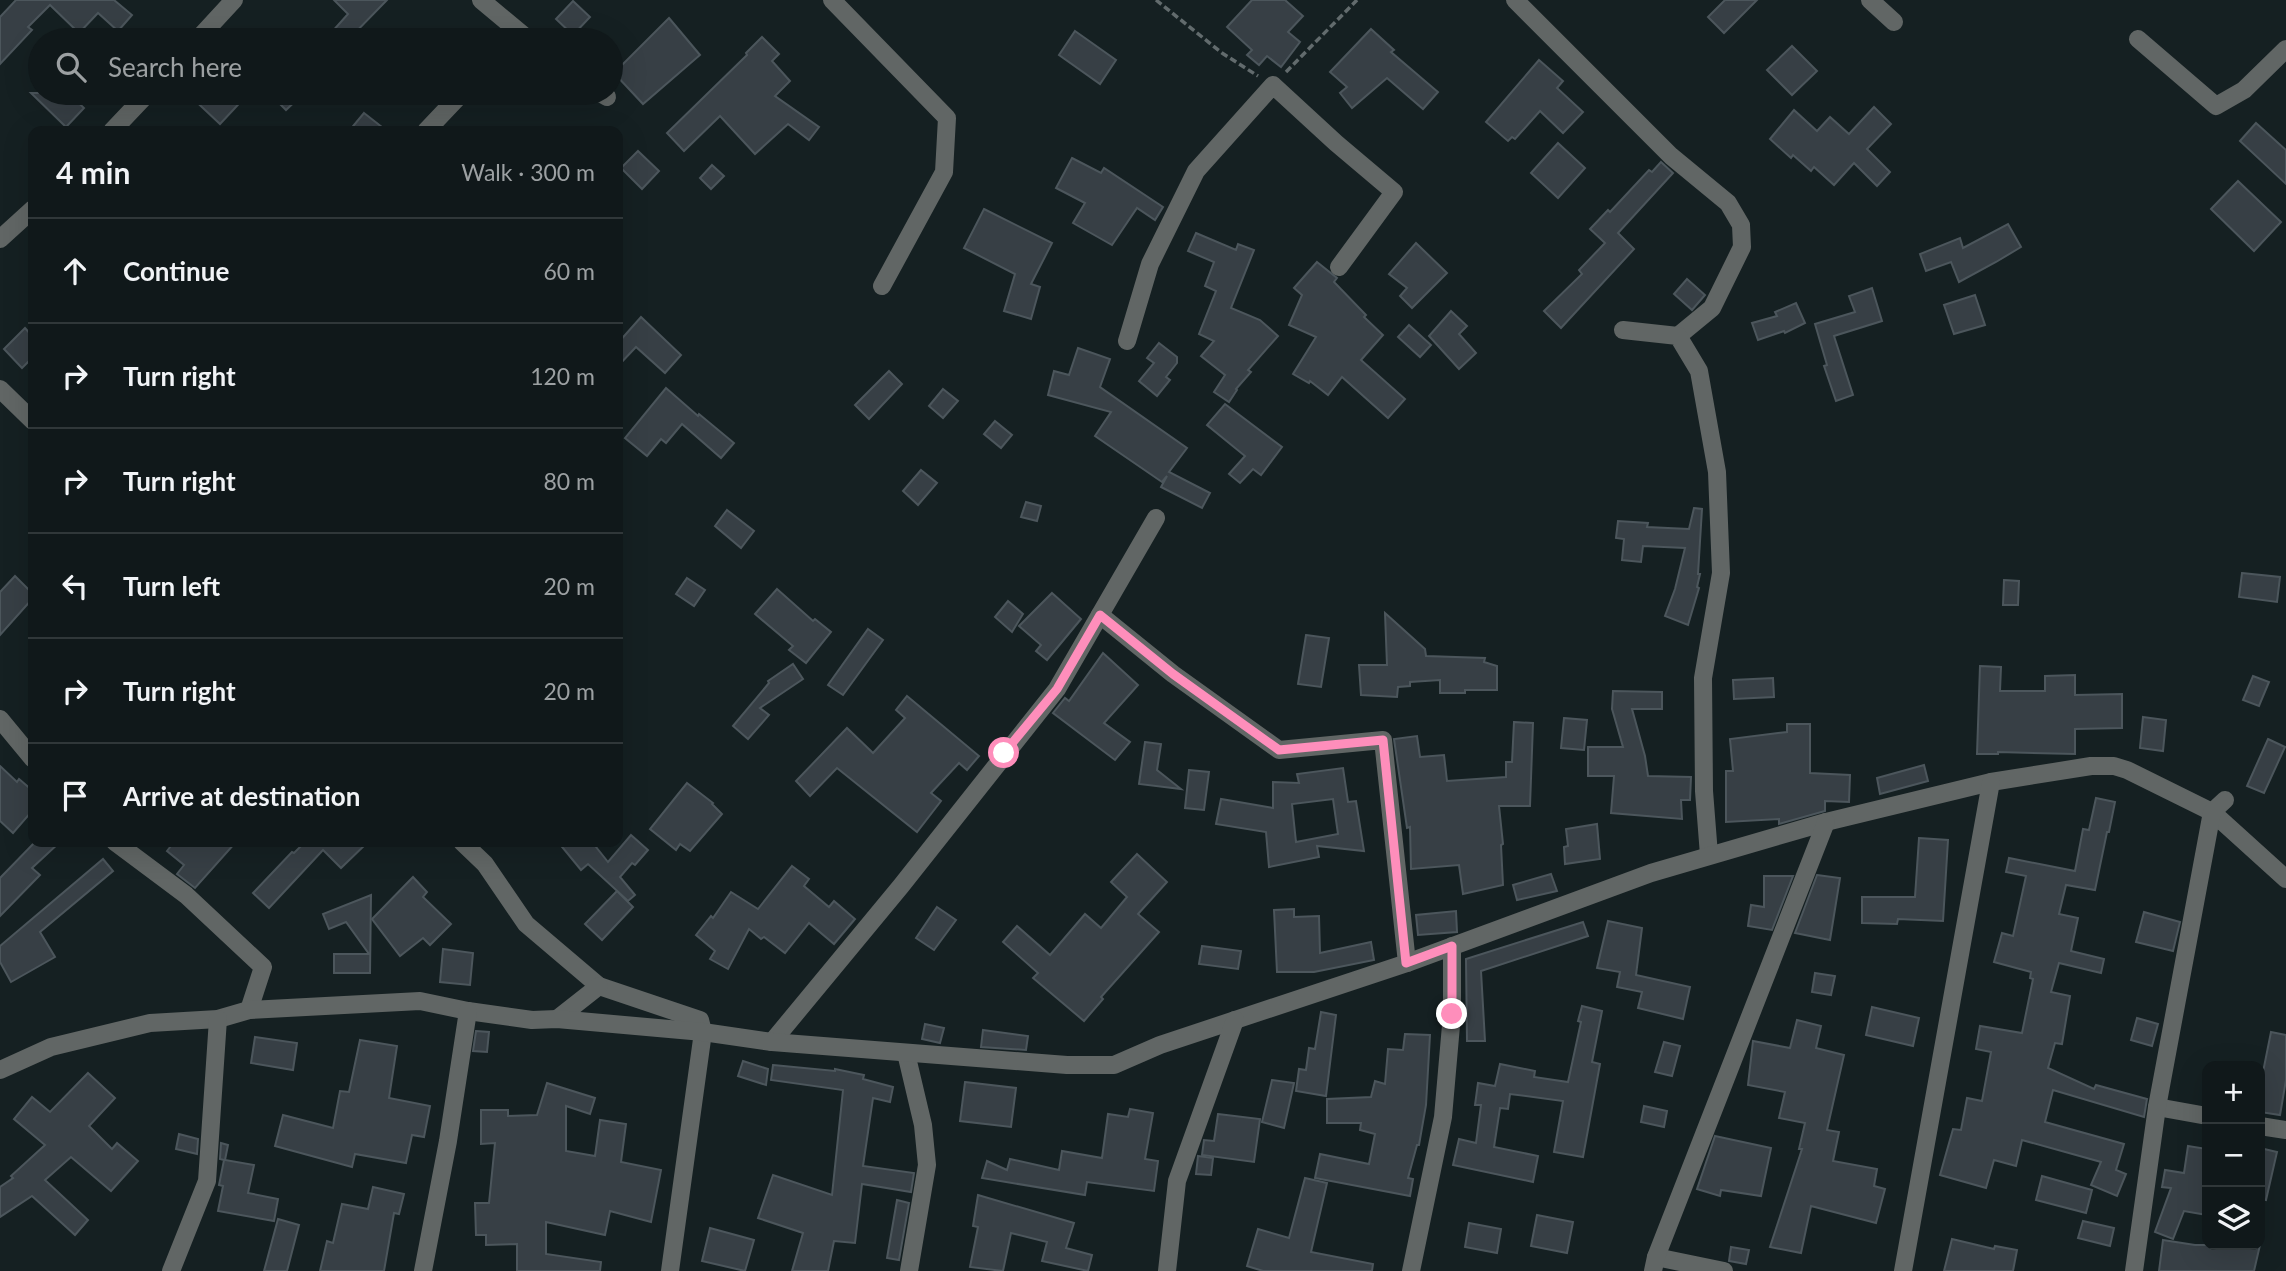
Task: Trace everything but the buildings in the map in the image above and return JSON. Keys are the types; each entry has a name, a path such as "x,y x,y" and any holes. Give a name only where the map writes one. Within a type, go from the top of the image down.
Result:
{"street":[{"path":"208,28 234,0"},
{"path":"481,0 510,28"},
{"path":"832,0 947,118 944,172 882,286"},
{"path":"1515,0 1671,156 1728,203 1741,225 1742,247 1712,308 1678,336 1623,330"},
{"path":"1870,0 1894,22"},
{"path":"2138,39 2216,106 2244,90 2286,49"},
{"path":"1127,341 1150,264 1195,171 1273,85 1394,192 1339,267"},
{"path":"117,126 137,105"},
{"path":"431,126 451,105"},
{"path":"0,239 28,214"},
{"path":"1678,336 1699,371 1717,472 1721,573 1703,678 1704,791 1709,855"},
{"path":"0,389 28,416"},
{"path":"772,1042 901,886 1057,689 1156,518"},
{"path":"1100,615 1173,674 1279,750 1383,740 1406,963"},
{"path":"0,719 28,753"},
{"path":"0,1070 51,1048 149,1023 218,1019 249,1010 420,1001 533,1020 557,1019 906,1053 1067,1065 1114,1065 1160,1045 1406,963 1709,855 1826,822 1991,782 2091,766 2127,769 2218,806 2286,879"},
{"path":"1903,1271 1991,782"},
{"path":"2134,1271 2157,1107 2218,806"},
{"path":"1724,1271 1655,1264 1826,822"},
{"path":"122,847 186,895 263,967 249,1010"},
{"path":"467,847 485,864 526,924 599,986 700,1020 703,1032 670,1271"},
{"path":"1411,1271 1443,1117 1452,1014 1452,946"},
{"path":"557,1019 599,986"},
{"path":"423,1271 448,1141 468,1011"},
{"path":"171,1271 207,1181 218,1019"},
{"path":"1167,1271 1177,1181 1235,1020"},
{"path":"906,1053 923,1125 927,1165 909,1271"},
{"path":"2157,1107 2202,1115"},
{"path":"2265,1127 2286,1130"}],"path":[{"path":"1156,0 1223,53 1273,85 1357,0"}],"route":[{"path":"1004,753 1057,689 1100,615 1173,674 1279,750 1383,740 1406,963 1452,946 1452,1014"}]}
